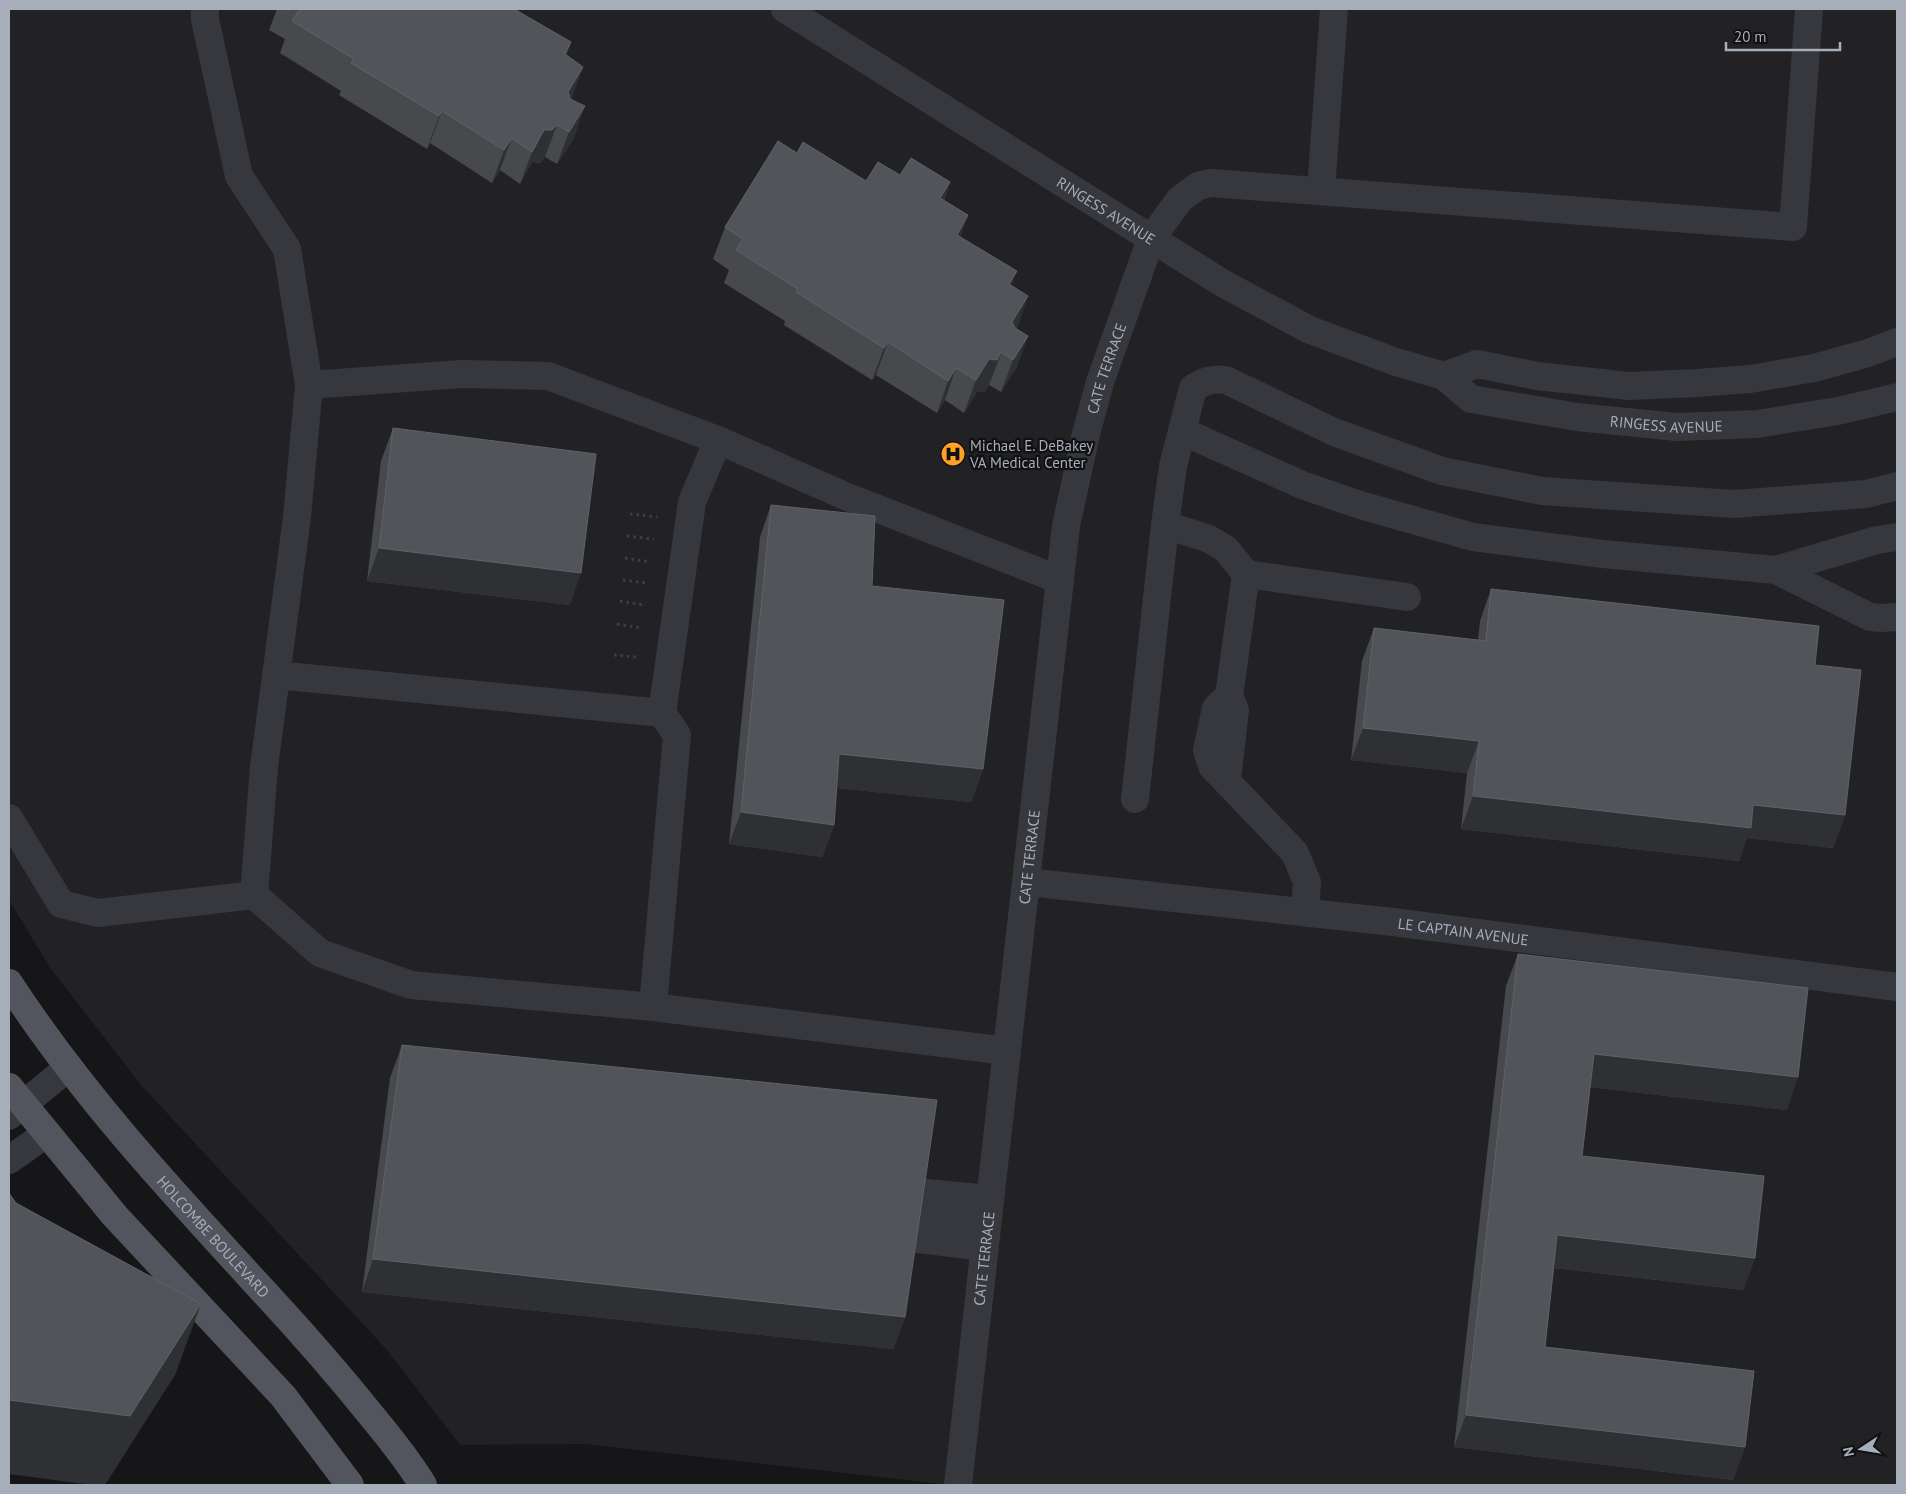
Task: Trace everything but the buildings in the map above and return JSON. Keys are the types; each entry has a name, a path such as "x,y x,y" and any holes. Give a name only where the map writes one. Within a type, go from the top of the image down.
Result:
{"main road":[{"name":"HOLCOMBE BOULEVARD","path":"9,983 29,1014 69,1067 161,1179 333,1367 410,1463 423,1485"},
{"path":"13,1103 46,1134 115,1216 283,1396 350,1485"}],"street":[{"path":"205,9 205,19 239,176 287,249 309,385 298,517 264,767 254,895"},
{"name":"RINGESS AVENUE","path":"785,9 1224,284 1310,330 1396,362 1444,376 1471,399 1576,417 1677,427 1757,424 1838,411 1897,397"},
{"path":"1320,190 1334,9"},
{"name":"CATE TERRACE","path":"958,1485 1066,526 1098,390 1151,239 1180,199 1198,186 1211,183 1793,227 1809,9"},
{"path":"1444,376 1478,364 1537,376 1630,386 1750,379 1814,368 1868,353 1897,342"},
{"path":"309,385 462,374 548,376 718,440 845,496 1060,580"},
{"path":"1135,799 1165,525 1174,466 1193,388 1204,382 1216,379 1226,380 1334,432 1442,471 1542,491 1734,504 1866,494 1897,486"},
{"path":"1182,431 1302,484 1360,504 1473,537 1603,554 1776,570 1870,617 1897,617"},
{"path":"653,1007 677,735 662,713 692,502 718,440"},
{"path":"1165,525 1207,538 1226,549 1246,574 1407,596"},
{"path":"1776,570 1877,540 1897,537"},
{"path":"1246,574 1229,696 1235,710 1227,780 1295,853 1307,882 1306,912"},
{"path":"276,675 662,713"},
{"path":"9,818 61,904 98,913 254,895 320,953 410,985 653,1007 1007,1051"},
{"name":"LE CAPTAIN AVENUE","path":"1027,882 1306,912 1897,987"},
{"path":"13,1103 69,1067"},
{"path":"9,1160 46,1134"},
{"path":"916,1192 987,1224"},
{"path":"911,1229 987,1224"}],"shaded area":[{"name":"Michael E. DeBakey VA Medical Center","path":"9,9 1897,9 1897,1485 951,1485 585,1444 460,1445 387,1350 141,1085 51,969 9,900"}],"place":[{"name":"Michael E. DeBakey VA Medical Center","path":"953,454"}]}
